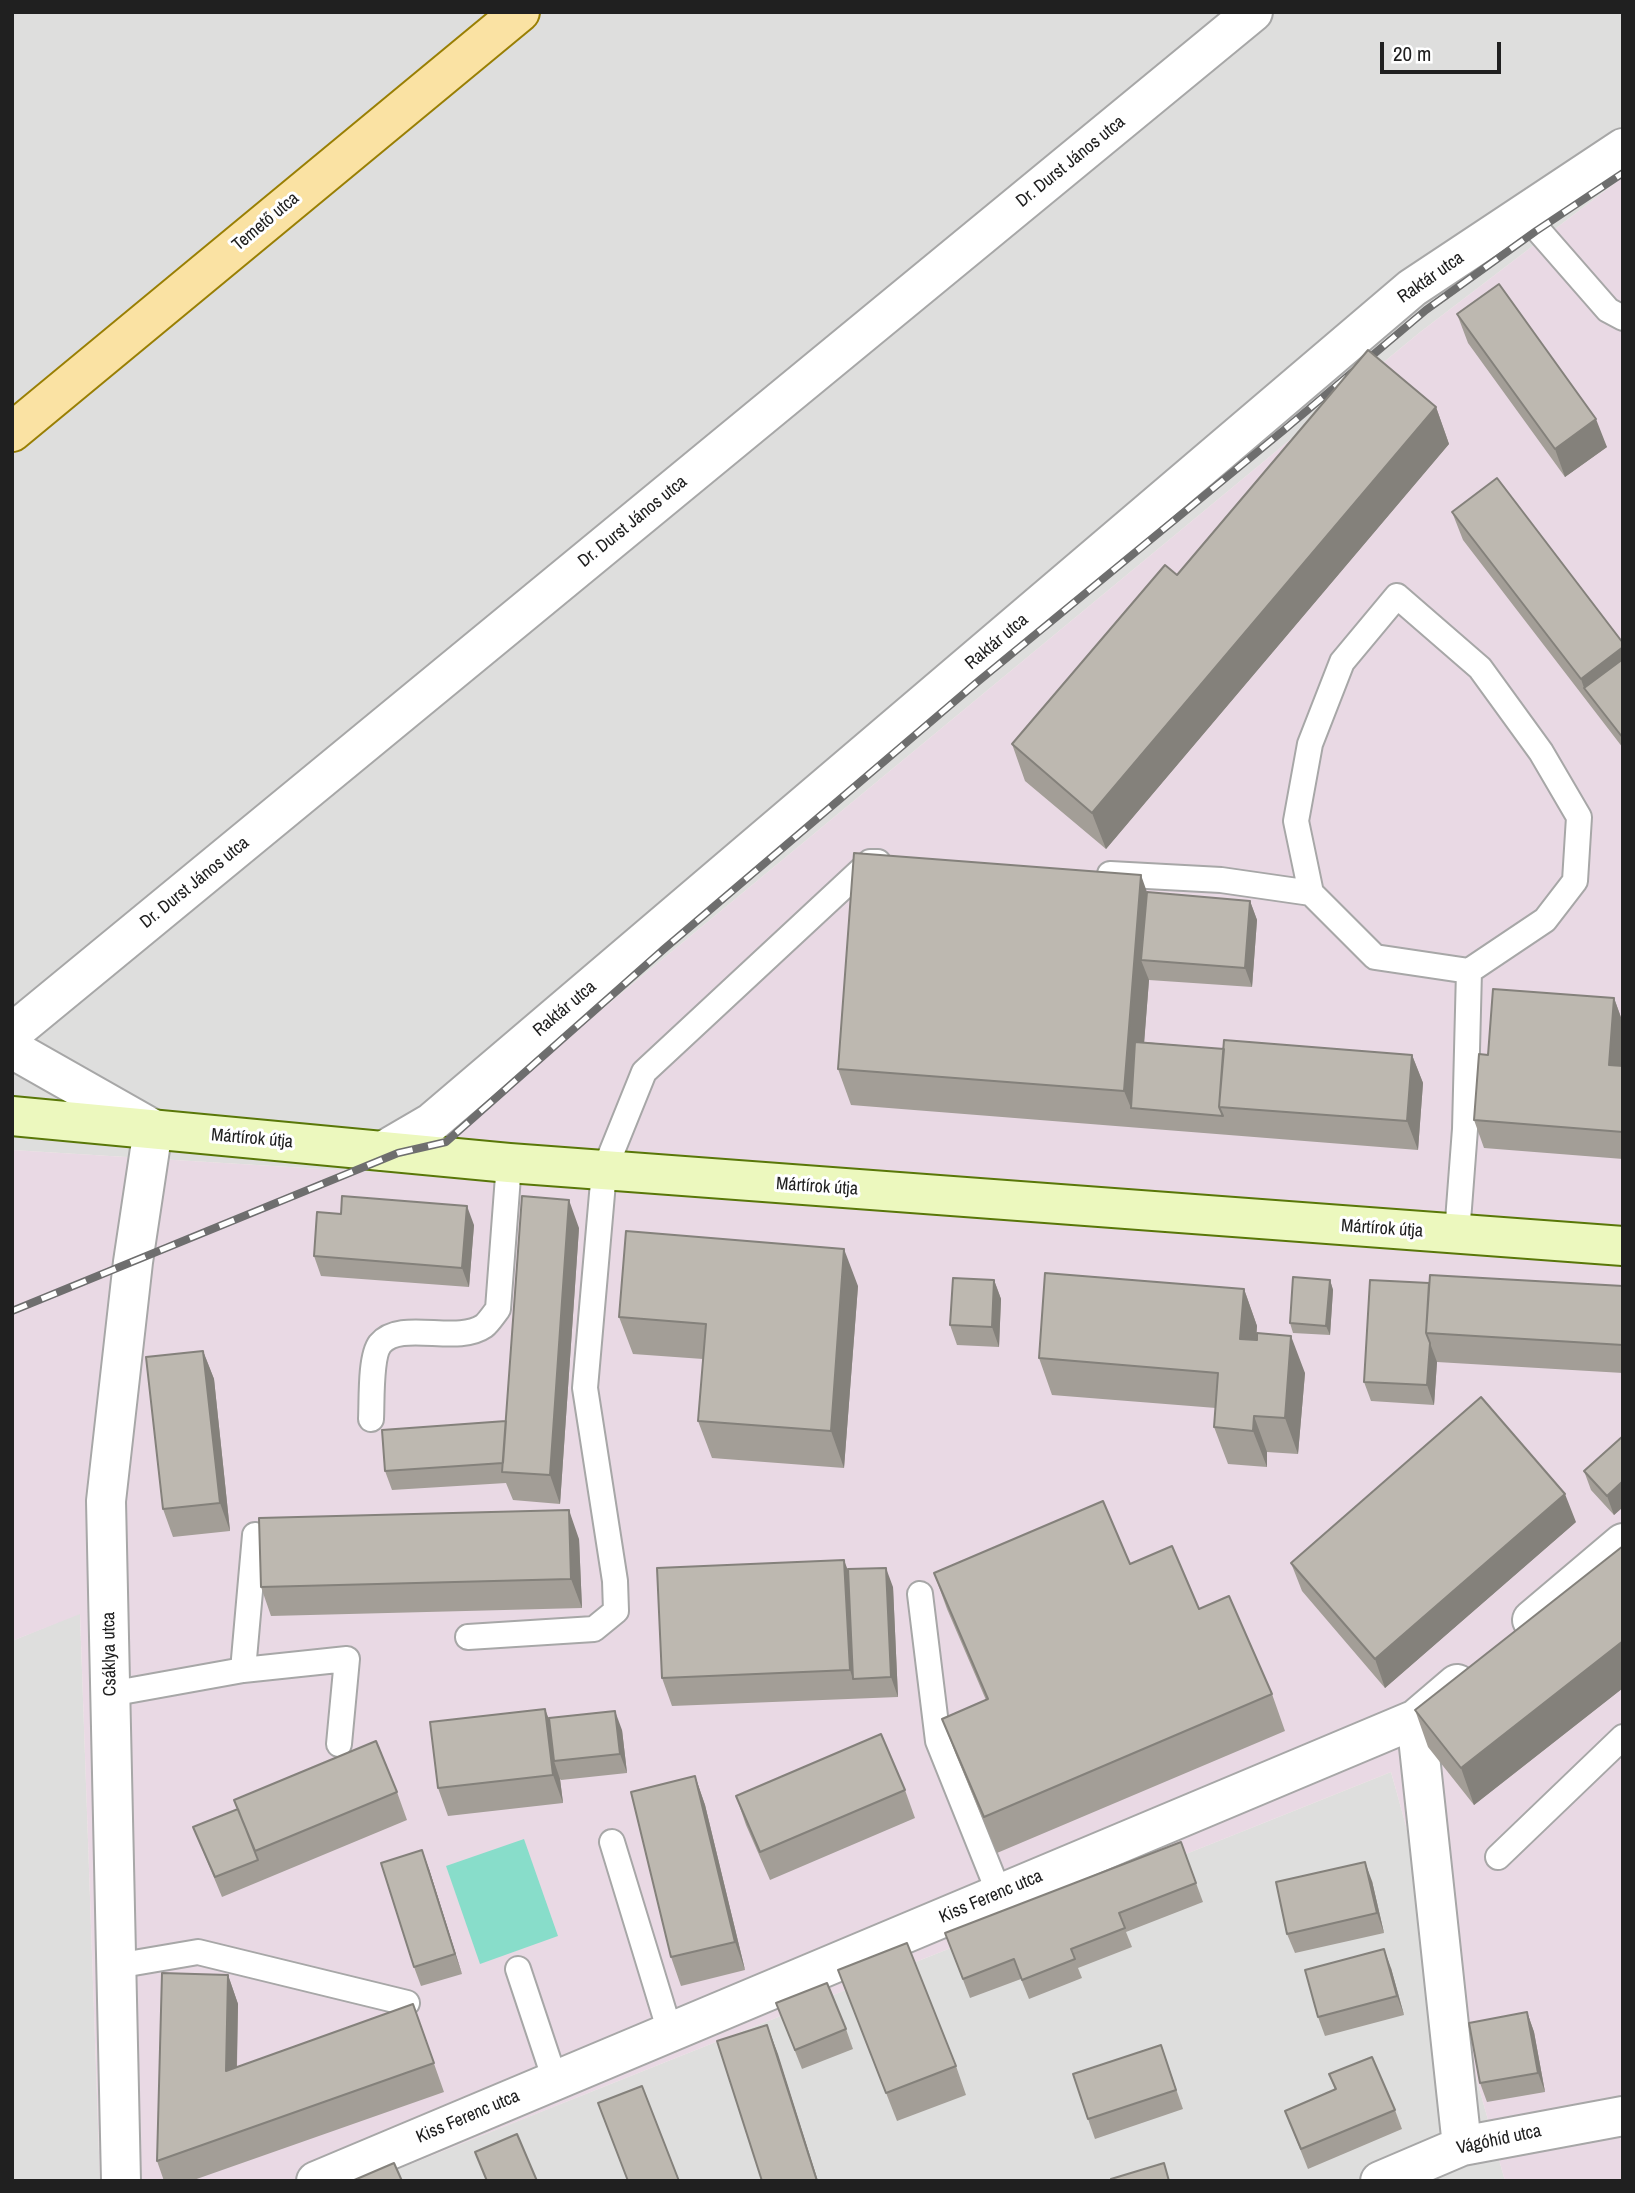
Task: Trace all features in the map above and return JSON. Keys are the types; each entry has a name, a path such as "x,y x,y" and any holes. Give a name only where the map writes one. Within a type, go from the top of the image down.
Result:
{"main road":[{"name":"Temető utca","path":"12,432 520,12"}],"street":[{"name":"Dr. Durst János utca","path":"12,1032 1253,12"},
{"name":"Raktár utca","path":"383,1151 430,1123 1412,288 1623,148"},
{"path":"12,1049 153,1129"},
{"name":"Mártírok útja","path":"12,1116 604,1171 1623,1246"},
{"name":"Csáklya utca","path":"121,2181 106,1501 133,1262 153,1129"},
{"name":"Kiss Ferenc utca","path":"316,2181 1416,1719 1623,1543"},
{"path":"1416,1719 1462,2146"},
{"name":"Vágóhíd utca","path":"1380,2181 1462,2146 1623,2116"}],"lane":[{"path":"1525,215 1608,310 1623,318"},
{"path":"1397,596 1480,668 1541,752 1579,817 1575,881 1545,920 1469,971 1375,957 1311,893 1296,821 1310,744 1342,662 1397,596"},
{"path":"468,1637 594,1629 616,1611 615,1581 585,1388 604,1171 644,1072 870,862 897,863"},
{"path":"1086,873 1221,880 1311,893"},
{"path":"1457,1234 1465,1129 1469,971"},
{"path":"371,1419 375,1357 381,1343 400,1333 465,1334 484,1325 498,1309 509,1163"},
{"path":"243,1670 255,1535"},
{"path":"919,1594 938,1741 999,1893"},
{"path":"110,1694 243,1670 346,1659 339,1744"},
{"path":"1498,1857 1623,1737"},
{"path":"612,1842 670,2032"},
{"path":"116,1966 198,1952 407,2003"},
{"path":"518,1969 555,2080"}],"shaded area":[{"path":"12,12 1623,12 1623,177 1419,333 403,1174 12,1150"},
{"path":"1623,177 1623,2181 1505,2181 1391,1772 368,2181 100,2181 80,1614 12,1641 12,1150 403,1174 1419,333"},
{"path":"80,1613 100,2181 12,2181 12,1641"},
{"path":"1391,1772 1505,2181 368,2181"},
{"path":"524,1839 558,1936 480,1964 446,1866"}],"building":[{"path":"1499,284 1596,419 1555,449 1457,314"},
{"path":"1368,350 1436,407 1092,813 1012,744 1165,565 1177,575"},
{"path":"1497,478 1623,643 1623,647 1581,679 1452,512"},
{"path":"1623,659 1623,738 1584,688"},
{"path":"854,853 1141,875 1124,1091 838,1069"},
{"path":"1147,892 1250,901 1245,968 1141,960"},
{"path":"1493,989 1614,998 1609,1065 1623,1066 1623,1132 1474,1120 1479,1054 1488,1055"},
{"path":"1224,1040 1412,1055 1407,1121 1219,1107"},
{"path":"1135,1042 1224,1049 1219,1107 1223,1116 1131,1108"},
{"path":"342,1196 467,1206 462,1268 314,1256 317,1212 341,1214"},
{"path":"522,1196 569,1200 550,1475 502,1472"},
{"path":"626,1231 844,1249 831,1431 698,1421 706,1324 619,1317"},
{"path":"1045,1273 1244,1289 1240,1339 1257,1340 1257,1333 1291,1336 1285,1418 1254,1416 1253,1431 1214,1427 1218,1373 1039,1358"},
{"path":"1430,1275 1623,1286 1623,1345 1426,1333"},
{"path":"1293,1277 1330,1280 1326,1326 1290,1323"},
{"path":"953,1278 994,1280 992,1327 950,1325"},
{"path":"1370,1280 1429,1283 1426,1333 1430,1343 1427,1385 1364,1382"},
{"path":"203,1351 220,1503 163,1509 146,1357"},
{"path":"1481,1397 1565,1494 1375,1659 1291,1563"},
{"path":"506,1421 503,1463 385,1471 382,1430"},
{"path":"1623,1436 1623,1481 1607,1496 1584,1471"},
{"path":"1103,1501 1130,1564 1172,1546 1199,1609 1229,1596 1272,1694 984,1817 942,1719 988,1699 934,1573"},
{"path":"569,1510 571,1579 261,1587 259,1518"},
{"path":"1623,1546 1623,1641 1461,1768 1415,1710"},
{"path":"844,1560 850,1670 662,1678 657,1568"},
{"path":"886,1568 891,1677 853,1679 848,1569"},
{"path":"545,1709 553,1775 438,1788 430,1722"},
{"path":"615,1711 620,1754 554,1761 549,1718"},
{"path":"881,1734 905,1790 760,1852 736,1796"},
{"path":"376,1741 397,1792 255,1851 234,1800"},
{"path":"695,1776 735,1942 671,1957 631,1792"},
{"path":"238,1809 258,1860 215,1877 193,1827"},
{"path":"1181,1842 1196,1883 1119,1913 1125,1928 1071,1949 1075,1959 1022,1980 1014,1959 963,1979 945,1933"},
{"path":"422,1850 455,1954 414,1967 381,1863"},
{"path":"1365,1862 1377,1913 1287,1934 1276,1882"},
{"path":"907,1943 956,2066 886,2093 838,1970"},
{"path":"1384,1949 1397,1996 1318,2017 1305,1970"},
{"path":"162,1973 228,1975 226,2071 413,2004 434,2063 157,2161"},
{"path":"827,1983 846,2029 795,2050 776,2003"},
{"path":"1527,2012 1538,2073 1480,2083 1469,2023"},
{"path":"767,2025 817,2181 762,2181 717,2041"},
{"path":"1161,2045 1176,2090 1088,2119 1073,2074"},
{"path":"1372,2057 1395,2110 1301,2149 1285,2111 1336,2089 1329,2074"},
{"path":"642,2086 679,2181 628,2181 598,2103"},
{"path":"517,2134 537,2181 487,2181 475,2152"},
{"path":"394,2163 402,2181 352,2181"},
{"path":"1164,2163 1169,2181 1111,2179"}],"railway":[{"path":"12,1311 398,1153 446,1142 664,949 975,684 1426,310 1623,173"}]}
